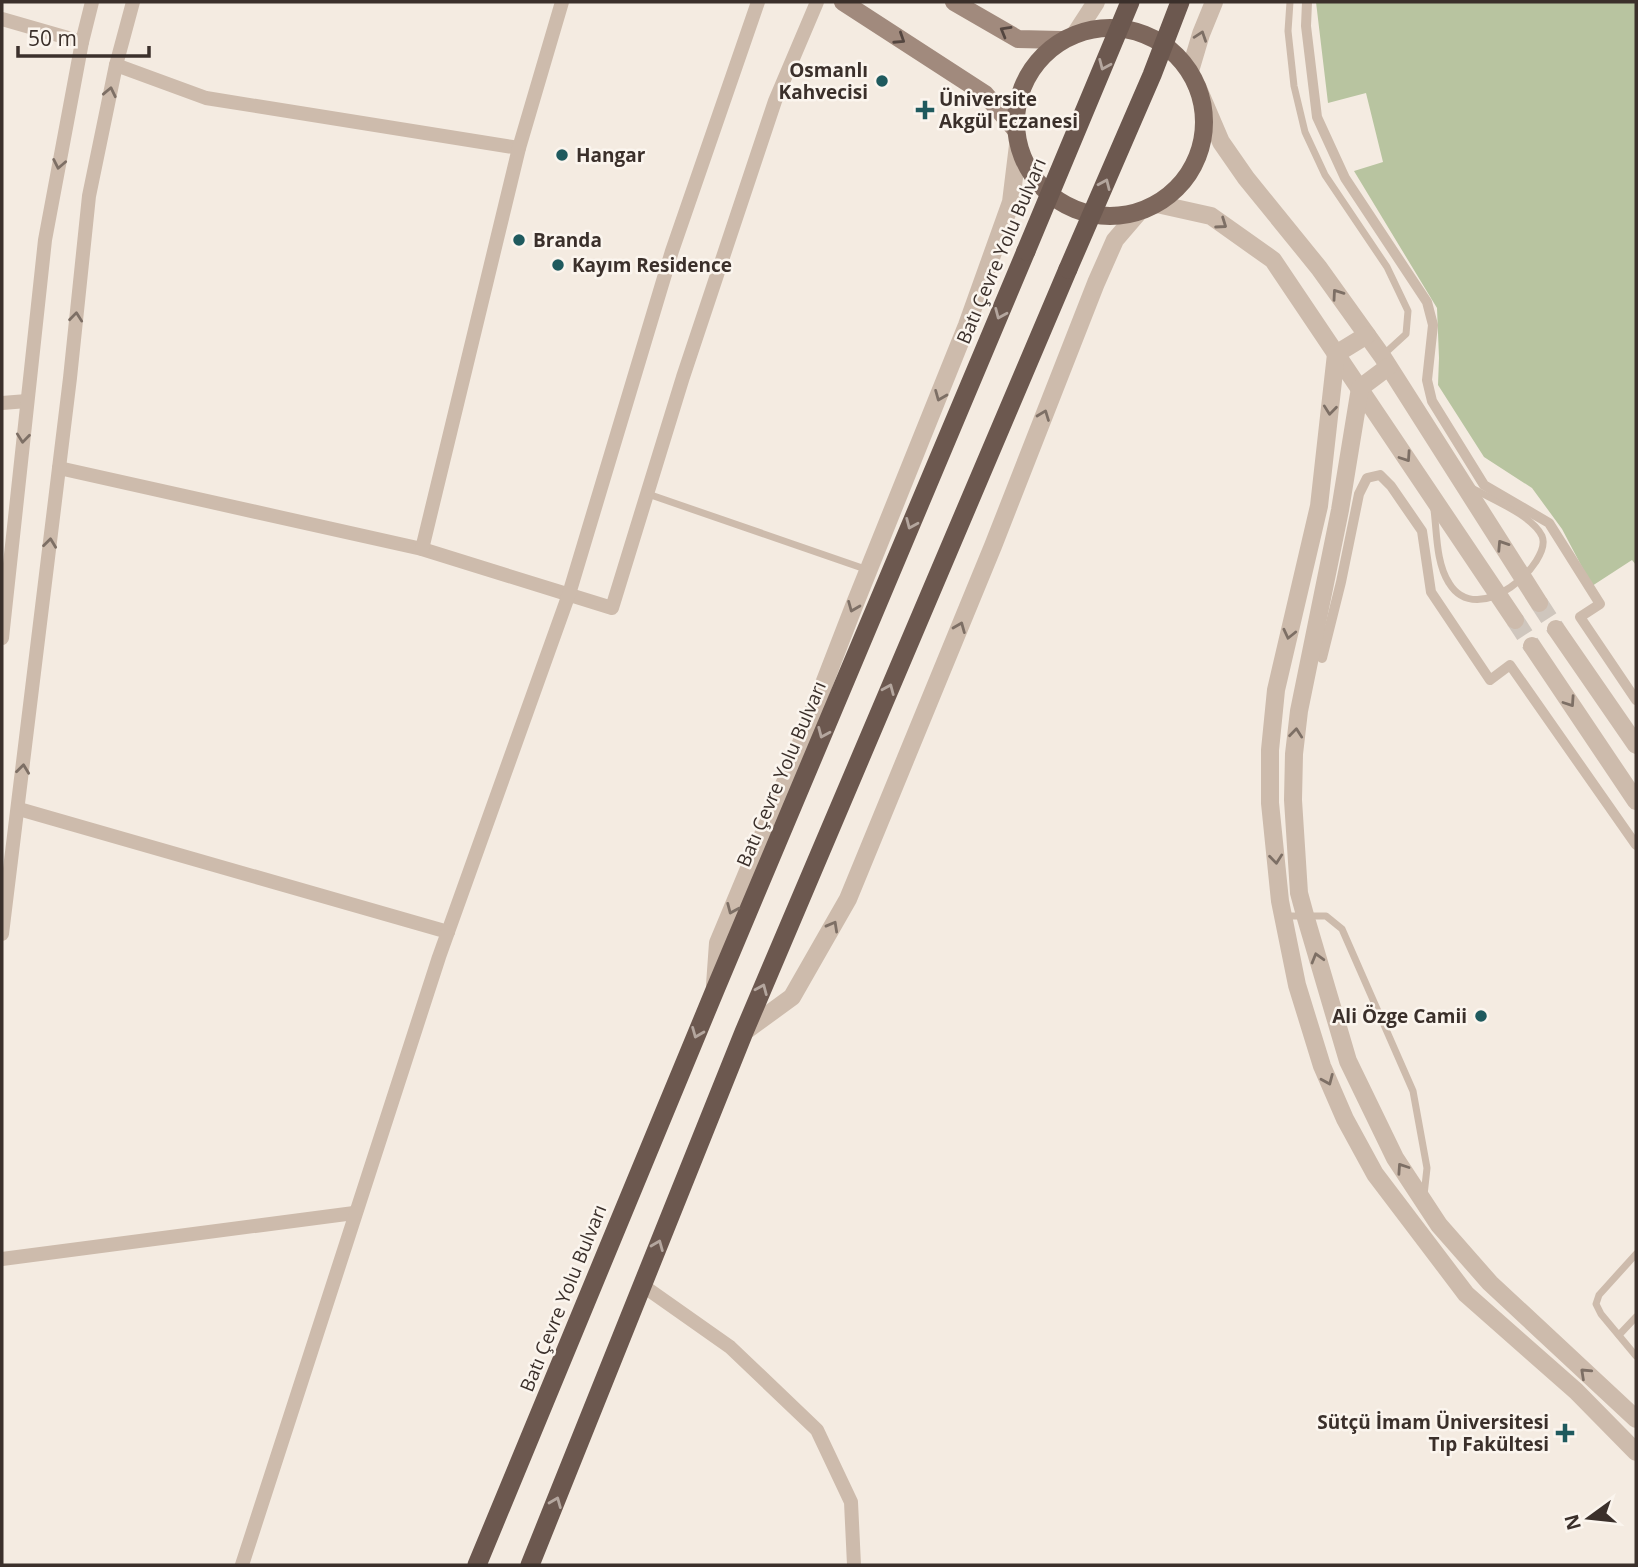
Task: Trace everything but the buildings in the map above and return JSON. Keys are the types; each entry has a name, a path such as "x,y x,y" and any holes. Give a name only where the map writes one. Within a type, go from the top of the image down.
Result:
{"highway":[{"name":"Batı Çevre Yolu Bulvarı","path":"477,1565 1130,2"},
{"path":"530,1565 744,1032 1152,75 1180,2"}],"main road":[{"path":"843,2 985,94 1017,137 1030,174 1051,197 1078,211 1109,217 1139,212 1157,204 1178,187 1194,165 1203,140 1204,113 1194,79 1173,51 1152,37 1127,29 1101,27 1069,37 1018,39 954,2"},
{"path":"1017,137 1019,98 1031,69 1045,53 1069,37"}],"street":[{"path":"2,638 44,240 92,2"},
{"path":"2,934 19,808 89,196 116,65 133,2"},
{"path":"422,549 519,148 562,2"},
{"path":"242,1565 354,1213 448,932 569,594 672,251 758,2"},
{"path":"59,468 422,549 612,608 683,377 775,101 817,2"},
{"path":"1069,37 1096,2"},
{"path":"1214,2 1201,33 1194,79 1221,142 1246,178 1319,268 1367,335 1539,603"},
{"path":"1307,2 1306,26 1317,117 1345,178 1427,302 1433,325 1427,380 1432,401 1483,485 1549,523 1600,604 1580,617 1636,700"},
{"path":"2,19 82,42"},
{"path":"116,65 206,98 519,148"},
{"path":"715,990 718,943 952,366 1011,202 1017,137"},
{"path":"1157,204 1211,216 1273,260 1515,620"},
{"path":"744,1032 792,998 848,899 993,546 1096,283 1115,240 1139,212"},
{"path":"1336,354 1367,335"},
{"path":"1336,354 1319,506 1275,702 1270,750 1270,803 1283,916 1297,985 1322,1066 1345,1119 1375,1174 1466,1294 1576,1391 1636,1452"},
{"path":"1385,362 1360,388 1340,510 1299,711 1293,800 1300,893 1305,915 1348,1060 1395,1158 1439,1225 1490,1283 1636,1419"},
{"path":"2,403 27,401"},
{"path":"1322,658 1359,494 1367,478 1380,475 1391,486 1422,531 1431,592 1490,680 1510,665 1636,845"},
{"path":"1556,629 1636,745"},
{"path":"1532,646 1636,801"},
{"path":"19,808 448,932"},
{"path":"2,1259 354,1213"},
{"path":"642,1285 730,1347 817,1430 851,1502 854,1565"}],"lane":[{"path":"1290,2 1288,31 1294,86 1306,132 1325,175 1387,267 1408,311 1406,334 1392,349 1385,362"},
{"path":"1432,495 1438,546 1448,581 1464,598 1486,599 1498,595 1522,577 1542,550 1544,540 1539,530 1512,510 1461,481"},
{"path":"648,494 868,570"},
{"path":"1283,916 1326,916 1342,929 1413,1091 1427,1168 1424,1202"},
{"path":"1636,1254 1599,1295 1596,1304 1601,1314 1636,1356"},
{"path":"1619,1335 1636,1317"}],"green space":[{"path":"1316,2 1636,2 1636,565 1632,560 1592,586 1562,529 1532,488 1484,457 1438,385 1437,308 1354,171 1383,162 1366,93 1328,103"}],"tunnel":[{"path":"1539,603 1556,629"},
{"path":"1515,620 1532,646"}],"place":[{"name":"Osmanlı Kahvecisi","path":"882,81"},
{"name":"Üniversite Akgül Eczanesi","path":"925,110"},
{"name":"Hangar","path":"562,155"},
{"name":"Branda","path":"519,240"},
{"name":"Kayım Residence","path":"558,265"},
{"name":"Ali Özge Camii","path":"1481,1016"},
{"name":"Sütçü İmam Üniversitesi Tıp Fakültesi","path":"1565,1433"}]}
